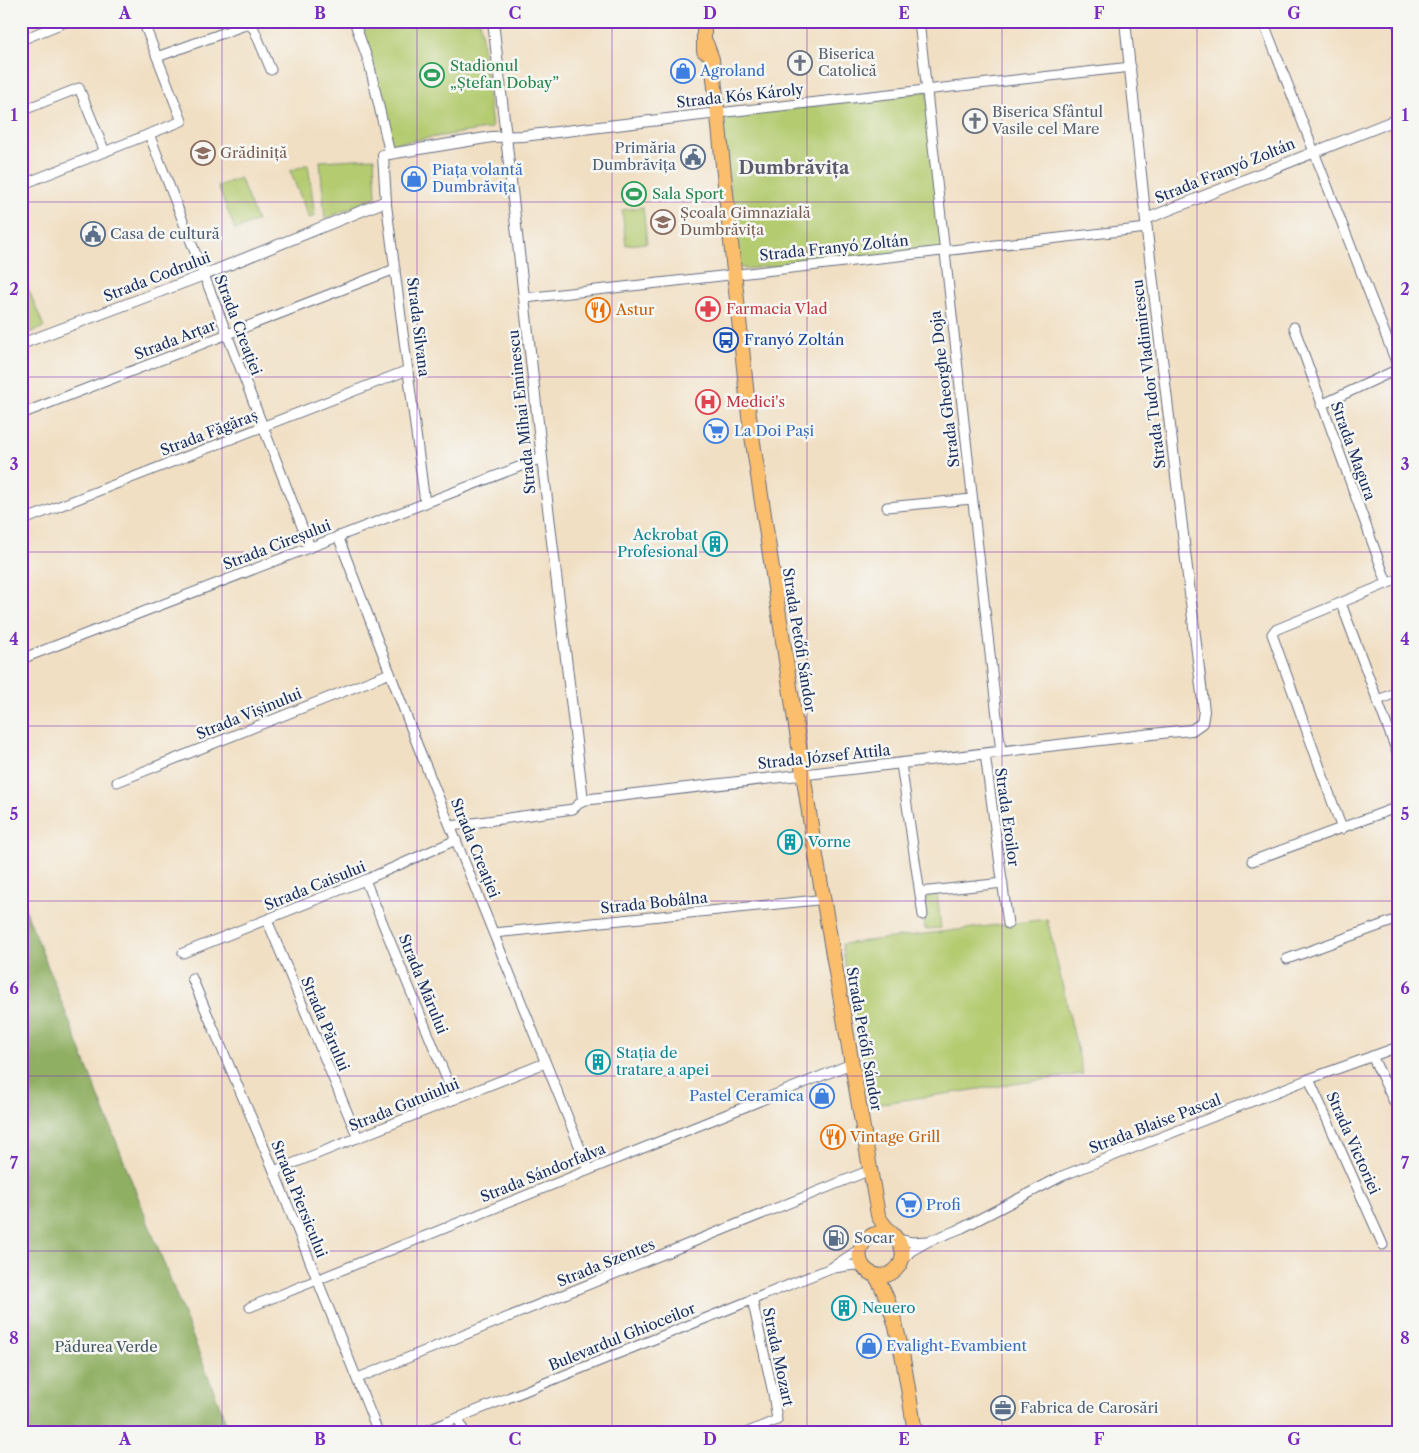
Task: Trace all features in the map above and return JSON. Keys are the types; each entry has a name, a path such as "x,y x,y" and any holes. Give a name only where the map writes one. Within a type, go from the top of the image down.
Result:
{"main road":[{"name":"Strada Petőfi Sándor","path":"704,21 706,43 712,59 713,114 731,274 742,418 801,776 871,1181 880,1219 895,1237"},
{"name":"Strada Petőfi Sándor","path":"801,776 817,900 872,1221 864,1243"},
{"path":"893,1316 898,1266 903,1254 895,1237 879,1233 864,1243 860,1255 889,1300 915,1432"},
{"path":"870,1271 882,1276 898,1266"}],"street":[{"path":"21,40 68,21"},
{"path":"21,185 182,121 143,21"},
{"name":"Strada Silvana","path":"354,21 369,63 386,155 386,201 425,503"},
{"name":"Strada Mihai Eminescu","path":"493,21 583,800"},
{"name":"Strada Gheorghe Doja","path":"919,21 1000,752"},
{"name":"Strada Tudor Vladimirescu","path":"1125,21 1204,711 1202,723"},
{"path":"1263,21 1398,368 1322,406"},
{"path":"1396,21 1398,26"},
{"path":"157,57 248,24 254,29 271,70"},
{"name":"Strada Kós Károly","path":"386,155 506,136 927,91 1130,67"},
{"path":"21,111 79,88 105,152"},
{"name":"Strada Franyó Zoltán","path":"524,298 943,250 1147,224 1315,152 1398,119"},
{"name":"Strada Creației","path":"149,134 310,547"},
{"name":"Strada Codrului","path":"21,344 204,275 386,201"},
{"name":"Strada Arțar","path":"21,414 395,269"},
{"name":"Strada Magura","path":"1294,327 1387,583"},
{"name":"Strada Făgăraș","path":"21,521 408,370"},
{"name":"Strada Cireșului","path":"21,658 542,458"},
{"path":"887,507 972,499"},
{"name":"Strada Creației","path":"338,536 456,840 589,1170"},
{"path":"1342,828 1272,638 1275,630 1398,579"},
{"path":"1341,603 1398,755"},
{"name":"Strada Vișinului","path":"117,782 390,673"},
{"path":"1378,700 1398,692"},
{"name":"Strada József Attila","path":"451,826 573,809 583,800 1192,730 1202,723"},
{"name":"Strada Eroilor","path":"985,754 1008,924"},
{"path":"901,764 923,915"},
{"path":"1252,861 1398,807"},
{"name":"Strada Caisului","path":"183,953 365,880 456,840"},
{"name":"Strada Mărului","path":"365,880 455,1099"},
{"name":"Strada Eroilor","path":"920,892 1002,883"},
{"name":"Strada Bobâlna","path":"494,933 817,900"},
{"path":"1287,959 1398,919"},
{"name":"Strada Părului","path":"267,920 358,1138"},
{"name":"Strada Piersicului","path":"192,978 274,1171 378,1432"},
{"name":"Strada Blaise Pascal","path":"898,1266 911,1251 962,1228 1062,1176 1309,1079 1398,1047"},
{"path":"1372,1056 1398,1110"},
{"name":"Strada Gutuiului","path":"274,1171 545,1063"},
{"name":"Strada Sándorfalva","path":"250,1307 846,1066"},
{"name":"Strada Victoriei","path":"1309,1079 1383,1245"},
{"name":"Strada Szentes","path":"358,1378 863,1173"},
{"name":"Strada Blaise Pascal","path":"895,1237 912,1242 930,1241"},
{"name":"Bulevardul Ghioceilor","path":"831,1268 864,1243"},
{"name":"Bulevardul Ghioceilor","path":"423,1432 831,1268 854,1265 870,1271"},
{"name":"Strada Mozart","path":"748,1432 777,1420 773,1393 752,1299"},
{"path":"458,1418 464,1432"}],"green space":[{"name":"Stadionul „Ștefan Dobay”","path":"359,21 480,21 492,128 391,144 372,61"},
{"path":"927,91 943,250 745,269 740,267 722,126 726,119"},
{"path":"374,158 376,197 325,219 320,161"},
{"path":"308,164 315,216 309,218 290,171"},
{"path":"240,178 257,221 235,230 218,186"},
{"path":"643,207 647,243 626,245 622,210"},
{"path":"21,271 44,327 21,336"},
{"path":"937,893 941,928 925,929 922,895"},
{"name":"Pădurea Verde","path":"21,898 230,1432 21,1432"},
{"path":"1047,919 1083,1074 869,1105 842,944"}],"place":[{"name":"Biserica Catolică","path":"800,63"},
{"name":"Agroland","path":"683,71"},
{"name":"Stadionul „Ștefan Dobay”","path":"432,75"},
{"name":"Biserica Sfântul Vasile cel Mare","path":"975,121"},
{"name":"Grădiniță","path":"203,153"},
{"name":"Primăria Dumbrăvița","path":"693,157"},
{"name":"Piața volantă Dumbrăvița","path":"414,179"},
{"name":"Sala Sport","path":"634,194"},
{"name":"Școala Gimnazială Dumbrăvița","path":"663,222"},
{"name":"Casa de cultură","path":"93,234"},
{"name":"Farmacia Vlad","path":"708,309"},
{"name":"Astur","path":"598,310"},
{"name":"Franyó Zoltán","path":"726,340"},
{"name":"Medici's","path":"708,402"},
{"name":"La Doi Pași","path":"716,431"},
{"name":"Ackrobat Profesional","path":"715,544"},
{"name":"Vorne","path":"790,842"},
{"name":"Stația de tratare a apei","path":"598,1062"},
{"name":"Pastel Ceramica","path":"822,1096"},
{"name":"Vintage Grill","path":"833,1137"},
{"name":"Profi","path":"909,1205"},
{"name":"Socar","path":"836,1238"},
{"name":"Neuero","path":"844,1308"},
{"name":"Evalight-Evambient","path":"869,1346"},
{"name":"Fabrica de Carosări","path":"1003,1408"}],"district":[{"name":"Dumbrăvița","path":"794,168"}]}
